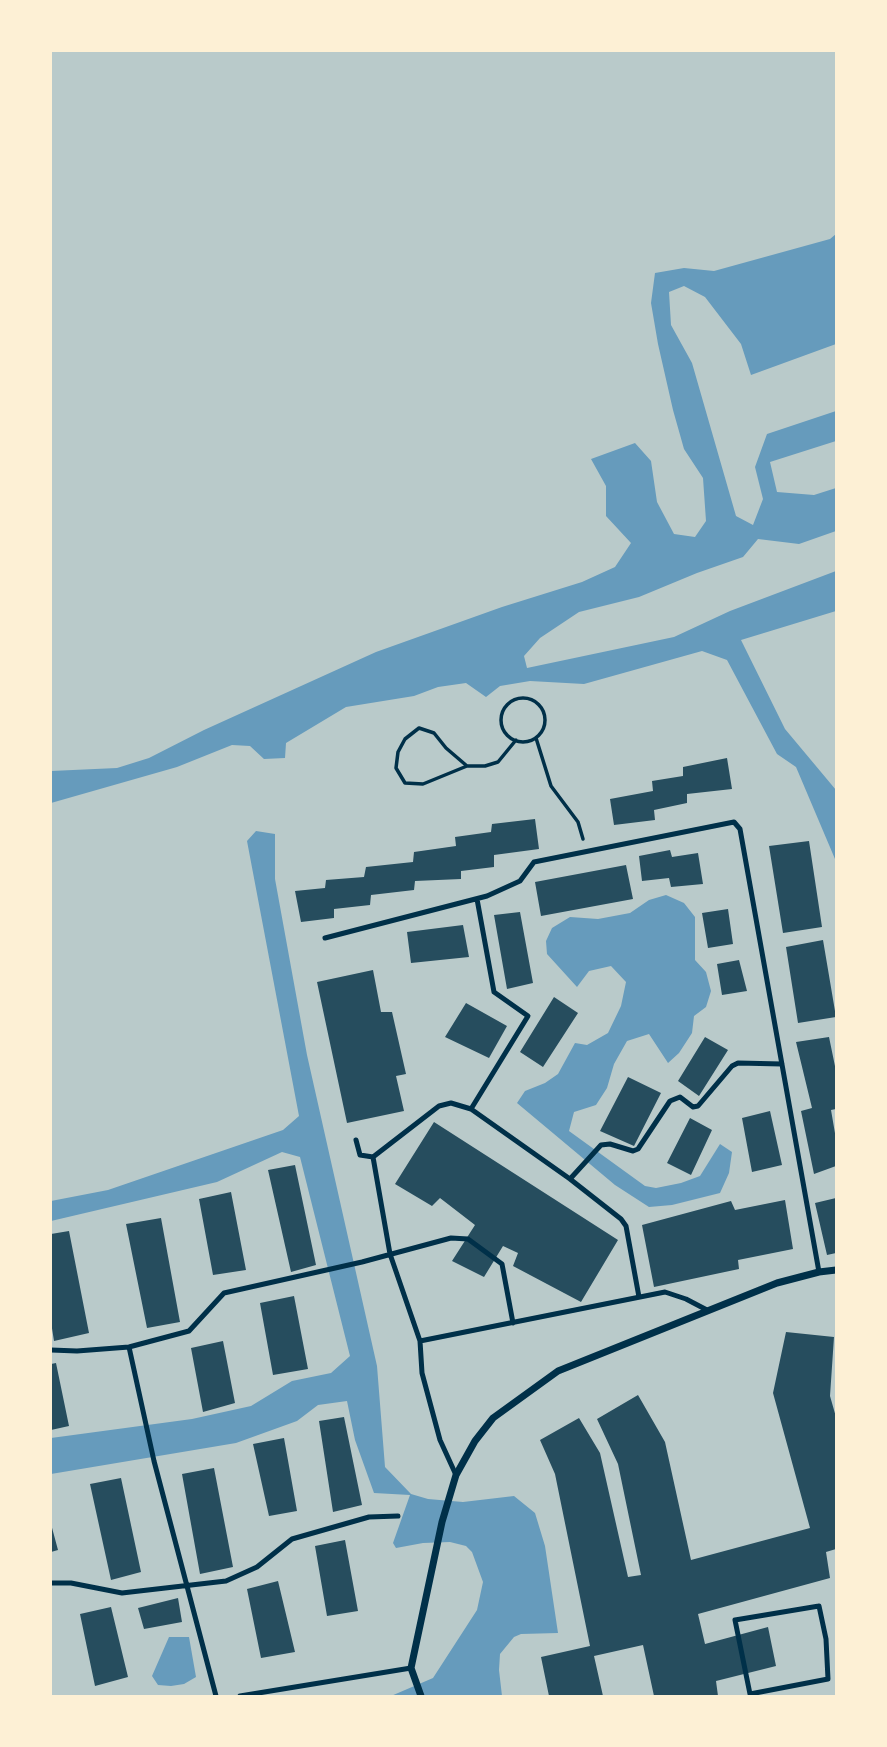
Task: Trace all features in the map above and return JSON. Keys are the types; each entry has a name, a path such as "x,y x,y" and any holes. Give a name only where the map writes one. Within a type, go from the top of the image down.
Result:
{"street":[{"path":"421,1696 411,1668 442,1522 456,1475 475,1441 493,1418 558,1371 777,1283 836,1270"}],"lane":[{"path":"325,938 477,899 520,881 534,862 734,822 740,829 819,1272"},
{"path":"471,1109 527,1016 494,992 477,899"},
{"path":"570,1179 601,1146 610,1144 633,1151 638,1149 670,1101 680,1097 693,1107 698,1106 732,1066 738,1063 782,1064"},
{"path":"356,1140 360,1155 373,1157 439,1106 451,1103 471,1109 621,1219 626,1226 639,1297"},
{"path":"373,1157 390,1254 420,1341 422,1373 436,1427 456,1475"},
{"path":"51,1350 129,1347 188,1331 224,1293 362,1262 452,1238 468,1238 502,1264 513,1323"},
{"path":"420,1341 665,1292 707,1310"},
{"path":"129,1347 155,1461 216,1696"},
{"path":"51,1583 71,1583 122,1593 226,1581 257,1567 292,1539 369,1517 398,1516"},
{"path":"819,1606 826,1639 828,1679 750,1694 735,1620 819,1606"},
{"path":"826,1639 836,1637"},
{"path":"240,1696 411,1668"}],"path":[{"path":"520,698 534,701 544,712 544,726 530,741 516,740 505,732 501,718 507,705 520,698"},
{"path":"467,766 446,748 434,733 419,728 405,739 398,752 396,768 405,783 423,785 467,766 485,766 499,762 516,740"},
{"path":"536,737 551,786 578,822 587,851"}],"shaded area":[{"path":"51,51 836,51 836,1696 51,1696"}],"water":[{"path":"836,234 836,344 751,375 741,344 705,297 684,286 669,292 671,325 692,363 736,516 753,525 763,499 755,467 767,434 836,411 836,441 770,462 777,492 814,495 836,488 836,531 799,544 758,539 743,557 639,597 579,612 540,638 524,656 527,668 674,637 730,611 836,571 836,611 741,640 785,729 836,790 836,868 835,859 796,767 777,754 727,660 702,651 584,684 530,681 500,686 486,697 466,683 438,687 414,696 346,707 286,743 285,758 264,759 250,746 232,745 177,767 51,803 51,771 117,768 149,758 376,652 582,582 615,567 631,543 606,516 606,486 591,459 635,443 651,461 657,502 674,534 695,537 706,521 703,478 684,449 673,410 651,303 655,273 684,268 714,271 830,239"},
{"path":"256,831 275,834 275,879 307,1055 377,1366 385,1467 411,1494 428,1499 463,1502 514,1496 535,1513 545,1546 558,1633 521,1634 514,1637 500,1654 502,1696 391,1696 433,1678 477,1610 483,1582 472,1552 466,1546 450,1542 396,1548 393,1543 410,1495 374,1493 355,1440 347,1401 318,1405 297,1421 236,1443 51,1474 51,1438 192,1419 251,1406 292,1381 331,1373 350,1356 300,1157 282,1152 217,1182 51,1221 51,1201 108,1190 283,1130 299,1116 247,841"},
{"path":"666,895 684,903 695,917 695,960 706,972 711,991 706,1007 694,1016 692,1033 679,1053 668,1063 649,1034 627,1041 614,1064 607,1088 596,1105 574,1112 569,1131 645,1186 656,1188 700,1176 720,1144 732,1152 729,1173 720,1193 672,1205 649,1207 615,1185 517,1103 525,1091 558,1074 575,1043 587,1045 608,1033 621,1006 626,982 611,966 589,971 577,987 547,954 546,941 552,928 570,917 598,919 630,913 649,900"},
{"path":"169,1637 189,1637 196,1677 184,1684 158,1685 152,1676"}],"building":[{"path":"727,758 732,789 687,794 687,803 654,810 655,820 614,825 610,799 653,791 652,781 683,776 683,767"},
{"path":"535,819 539,849 494,855 494,867 461,871 461,879 415,881 414,890 371,895 370,905 334,909 334,918 301,922 295,891 325,888 326,880 364,877 366,867 413,862 414,852 456,846 455,837 491,832 492,824"},
{"path":"809,841 822,927 783,933 769,846"},
{"path":"670,850 672,857 698,853 703,884 671,887 669,878 642,881 639,856"},
{"path":"626,865 633,899 541,916 535,882"},
{"path":"728,909 733,944 708,948 702,913"},
{"path":"520,912 533,983 507,989 494,915"},
{"path":"463,925 469,957 411,963 407,932"},
{"path":"823,940 836,1017 798,1023 786,947"},
{"path":"739,960 747,991 722,995 717,964"},
{"path":"373,970 381,1012 392,1012 406,1074 396,1076 404,1111 347,1123 317,982"},
{"path":"554,997 578,1013 543,1067 520,1052"},
{"path":"466,1003 507,1026 489,1058 445,1037"},
{"path":"705,1037 728,1050 699,1096 678,1081"},
{"path":"829,1037 836,1071 836,1109 831,1110 836,1139 836,1166 814,1174 801,1111 812,1108 796,1042"},
{"path":"628,1077 661,1093 634,1146 600,1131"},
{"path":"770,1111 782,1165 752,1172 742,1118"},
{"path":"690,1118 712,1130 691,1175 667,1163"},
{"path":"434,1122 618,1240 581,1302 513,1266 518,1253 503,1246 484,1277 452,1261 475,1225 440,1198 432,1206 395,1184"},
{"path":"295,1165 316,1265 291,1272 268,1170"},
{"path":"231,1192 246,1270 213,1275 199,1199"},
{"path":"836,1198 836,1253 827,1255 815,1203"},
{"path":"785,1200 793,1249 738,1260 739,1269 654,1287 642,1225 731,1201 735,1210"},
{"path":"161,1218 180,1322 147,1328 126,1224"},
{"path":"69,1231 89,1333 54,1341 51,1322 51,1234"},
{"path":"294,1296 308,1369 273,1375 260,1303"},
{"path":"786,1332 834,1337 830,1396 836,1417 836,1549 826,1552 830,1578 698,1614 705,1644 768,1627 776,1666 716,1681 718,1696 654,1696 643,1645 594,1656 603,1696 549,1696 541,1657 590,1646 555,1474 540,1440 579,1418 600,1453 628,1577 641,1575 618,1464 597,1419 638,1395 665,1442 691,1560 810,1528 773,1393"},
{"path":"223,1341 235,1403 203,1412 191,1348"},
{"path":"56,1363 69,1426 51,1430 51,1364"},
{"path":"344,1417 362,1505 333,1512 319,1421"},
{"path":"284,1438 297,1511 269,1516 253,1444"},
{"path":"214,1468 233,1567 200,1574 182,1474"},
{"path":"121,1478 141,1572 111,1580 90,1484"},
{"path":"51,1524 58,1550 51,1552"},
{"path":"345,1540 358,1611 327,1616 315,1546"},
{"path":"278,1581 295,1652 261,1658 247,1589"},
{"path":"178,1598 182,1622 144,1629 138,1608"},
{"path":"111,1607 128,1677 95,1686 80,1614"}]}
